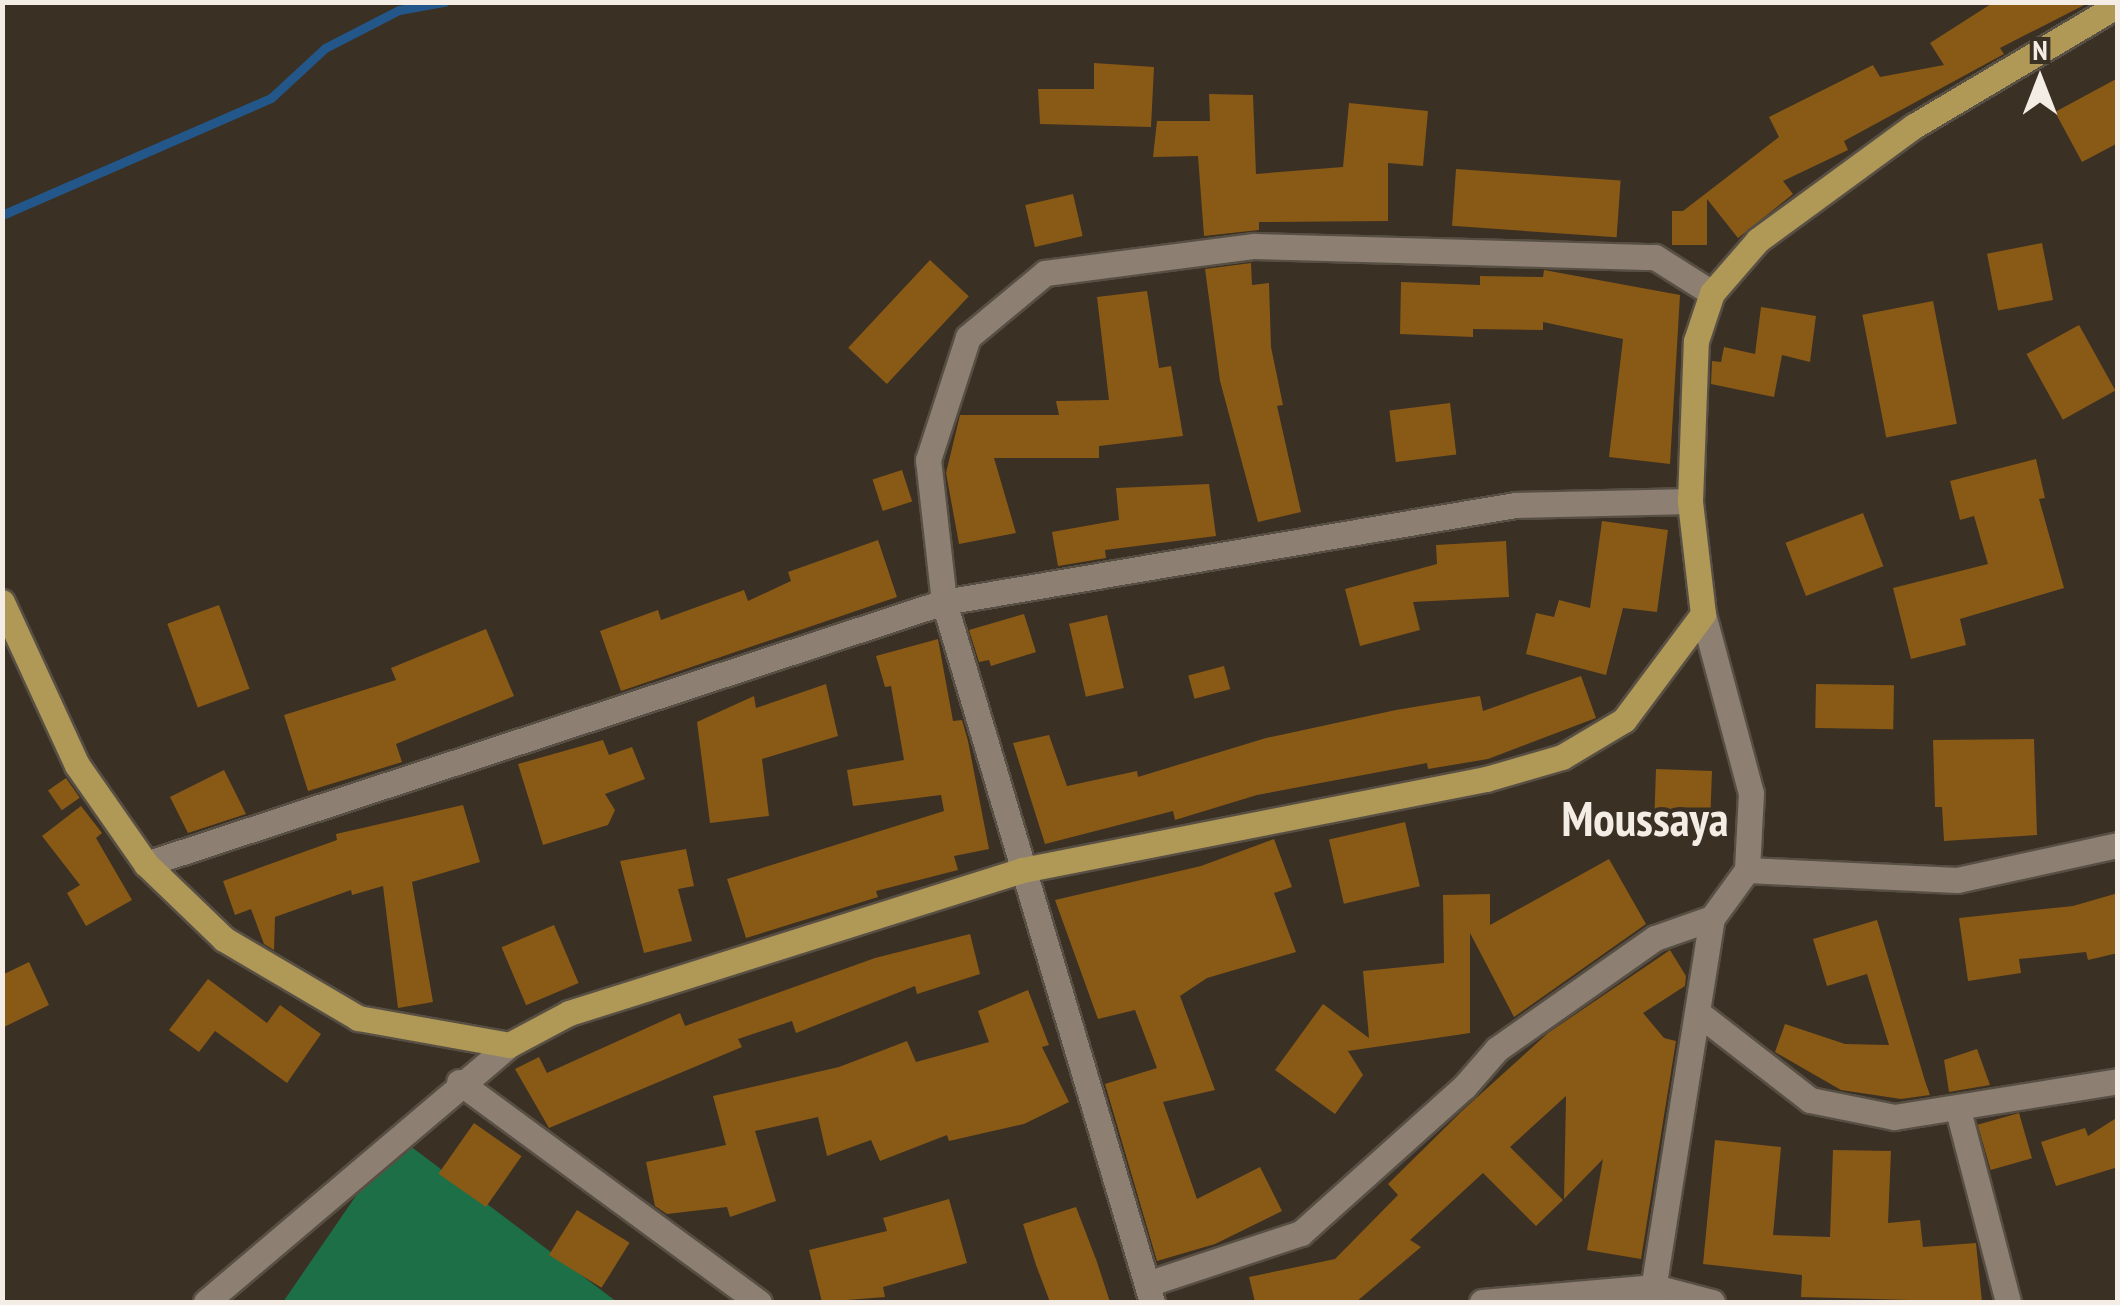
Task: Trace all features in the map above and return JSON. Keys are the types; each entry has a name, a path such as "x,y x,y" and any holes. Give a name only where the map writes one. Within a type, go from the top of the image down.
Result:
{"main road":[{"path":"2,602 77,765 146,864 224,939 358,1018 508,1045 569,1013 1022,870 1486,779 1562,757 1624,720 1703,614 1690,501 1696,341 1712,294 1758,240 1914,126 2118,6"}],"street":[{"path":"1712,294 1655,257 1254,246 1045,272 968,337 928,460 944,602 1150,1294 1301,1234 1464,1088 1498,1048 1655,938 1712,918"},
{"path":"146,864 944,602 1515,504 1690,501"},
{"path":"1653,1295 1712,918 1748,870 1751,793 1703,614"},
{"path":"1748,870 1956,880 2118,845"},
{"path":"1698,1013 1810,1100 1894,1116 1958,1110 2118,1081"},
{"path":"206,1302 459,1082 508,1045"},
{"path":"459,1082 759,1302"},
{"path":"1958,1110 2008,1302"},
{"path":"1482,1302 1653,1295 1712,1302"}],"green space":[{"path":"397,1136 617,1302 283,1302"}],"building":[{"path":"1994,2 2090,2 2000,48 2004,54 1844,141 1848,150 1783,181 1793,194 1738,238 1707,199 1707,245 1672,245 1672,211 1683,211 1779,137 1769,117 1873,65 1880,77 1944,65 1930,43"},
{"path":"1094,63 1154,67 1151,127 1040,124 1038,89 1094,89"},
{"path":"2118,78 2118,143 2082,162 2055,112"},
{"path":"1209,94 1253,95 1256,174 1343,167 1349,103 1428,111 1423,166 1388,163 1388,221 1259,222 1259,230 1204,236 1198,156 1153,157 1157,121 1210,121"},
{"path":"1456,169 1621,181 1617,237 1452,226"},
{"path":"1073,194 1083,236 1035,247 1025,205"},
{"path":"2042,243 2053,300 1998,311 1987,254"},
{"path":"930,260 969,296 887,384 848,348"},
{"path":"1251,263 1252,285 1269,283 1271,347 1283,405 1277,406 1301,512 1258,522 1220,381 1205,269"},
{"path":"1544,270 1680,295 1670,464 1609,457 1623,339 1543,322 1543,330 1473,329 1473,337 1400,334 1401,282 1480,285 1480,276 1543,277"},
{"path":"1147,291 1159,368 1171,366 1183,436 1099,446 1099,458 994,458 1016,533 959,544 946,473 960,415 1059,415 1056,401 1109,400 1097,297"},
{"path":"1933,301 1957,424 1886,437 1862,315"},
{"path":"1761,307 1816,316 1810,362 1782,355 1774,397 1711,384 1712,361 1721,362 1724,347 1755,354"},
{"path":"2079,325 2115,391 2063,420 2027,354"},
{"path":"1450,403 1456,455 1396,462 1389,410"},
{"path":"2036,459 2045,498 2039,499 2064,588 1960,619 1966,645 1911,659 1893,588 1988,564 1974,516 1960,520 1950,481"},
{"path":"902,470 912,501 883,511 873,480"},
{"path":"1209,484 1216,536 1105,550 1106,558 1058,566 1052,532 1119,520 1116,488"},
{"path":"1863,513 1883,566 1806,596 1786,543"},
{"path":"1602,521 1668,530 1657,612 1623,608 1606,675 1526,654 1536,613 1554,617 1559,600 1590,608"},
{"path":"878,540 897,597 621,691 600,631 658,610 661,620 744,590 748,601 791,581 788,572"},
{"path":"1506,541 1509,597 1413,602 1420,630 1360,646 1345,589 1437,564 1436,545"},
{"path":"219,605 249,689 198,707 167,624"},
{"path":"1024,614 1036,652 991,666 989,660 979,662 969,630"},
{"path":"1107,615 1124,688 1086,697 1069,624"},
{"path":"486,629 514,696 396,744 402,762 308,791 284,715 396,680 391,668"},
{"path":"938,639 953,721 962,720 968,741 989,849 954,856 958,870 876,891 878,897 746,938 727,879 944,811 941,795 853,806 847,770 904,760 891,686 885,687 876,656"},
{"path":"1224,666 1230,689 1194,699 1188,676"},
{"path":"1581,676 1596,718 1488,759 1428,769 1427,763 1257,795 1175,820 1173,811 1045,844 1013,743 1049,735 1067,786 1137,771 1138,777 1266,738 1396,710 1480,696 1483,711"},
{"path":"826,684 838,736 762,759 769,816 710,823 697,722 754,696 756,708"},
{"path":"1816,684 1894,685 1893,729 1815,728"},
{"path":"2034,739 2037,835 1944,841 1942,807 1935,807 1933,740"},
{"path":"603,740 609,755 632,747 645,779 605,794 615,810 608,825 543,845 518,764"},
{"path":"1656,769 1712,771 1710,815 1654,813"},
{"path":"224,770 246,814 188,833 170,797"},
{"path":"66,778 80,798 62,810 48,791"},
{"path":"463,805 480,862 412,882 433,1002 398,1008 383,886 352,895 351,890 275,917 274,950 264,944 251,909 235,915 223,881 337,840 336,834"},
{"path":"81,806 102,833 96,838 132,900 86,926 67,893 80,885 42,836"},
{"path":"1405,822 1420,886 1344,904 1329,840"},
{"path":"1274,839 1292,887 1274,893 1296,952 1207,978 1180,996 1215,1090 1163,1102 1197,1199 1260,1167 1282,1211 1215,1244 1157,1261 1105,1084 1157,1068 1135,1010 1098,1019 1055,900 1201,866"},
{"path":"686,849 694,886 678,889 692,941 644,953 620,861"},
{"path":"1609,859 1646,924 1514,1017 1470,933 1470,1033 1348,1051 1363,1075 1335,1114 1275,1070 1323,1004 1369,1038 1363,971 1444,963 1443,895 1490,894 1490,925"},
{"path":"2118,893 2118,953 2088,960 2086,952 2019,959 2021,973 1968,981 1959,918 2073,906"},
{"path":"1877,920 1930,1095 1901,1099 1841,1090 1775,1052 1785,1024 1845,1044 1889,1045 1867,974 1827,986 1813,939"},
{"path":"554,925 579,983 526,1005 502,947"},
{"path":"970,934 980,974 917,994 915,986 796,1033 792,1021 738,1039 742,1047 549,1128 515,1069 539,1057 547,1073 680,1013 685,1026 875,958"},
{"path":"1670,950 1686,976 1685,986 1643,1013 1664,1038 1676,1041 1641,1259 1587,1250 1603,1159 1564,1199 1566,1096 1510,1147 1563,1200 1536,1226 1483,1173 1410,1240 1421,1247 1356,1302 1255,1302 1249,1277 1335,1259 1398,1195 1388,1184 1463,1110 1548,1033"},
{"path":"29,962 49,1005 2,1028 2,975"},
{"path":"208,979 267,1023 280,1005 321,1034 287,1083 215,1031 199,1052 169,1030"},
{"path":"1028,990 1049,1045 1042,1047 1069,1102 1024,1124 949,1141 947,1135 880,1161 871,1140 827,1156 818,1117 755,1131 776,1201 730,1217 727,1207 667,1214 655,1206 646,1162 726,1145 713,1096 839,1067 907,1041 916,1062 989,1042 978,1011"},
{"path":"1977,1049 1990,1085 1949,1092 1944,1060"},
{"path":"2019,1113 2032,1158 1991,1170 1978,1125"},
{"path":"2118,1117 2118,1167 2056,1186 2041,1142 2085,1128 2088,1136"},
{"path":"474,1123 522,1156 486,1207 438,1174"},
{"path":"1715,1140 1781,1147 1773,1235 1830,1237 1833,1150 1891,1151 1888,1223 1920,1220 1923,1247 1976,1243 1982,1302 1801,1297 1802,1275 1703,1264"},
{"path":"949,1199 967,1263 883,1287 885,1297 822,1302 809,1250 887,1231 883,1218"},
{"path":"1076,1207 1110,1302 1050,1302 1036,1265 1023,1224"},
{"path":"577,1210 630,1243 601,1288 549,1255"}],"waterway":[{"path":"2,215 271,98 325,48 399,10 444,2"}],"district":[{"name":"Moussaya","path":"1645,819"}]}
